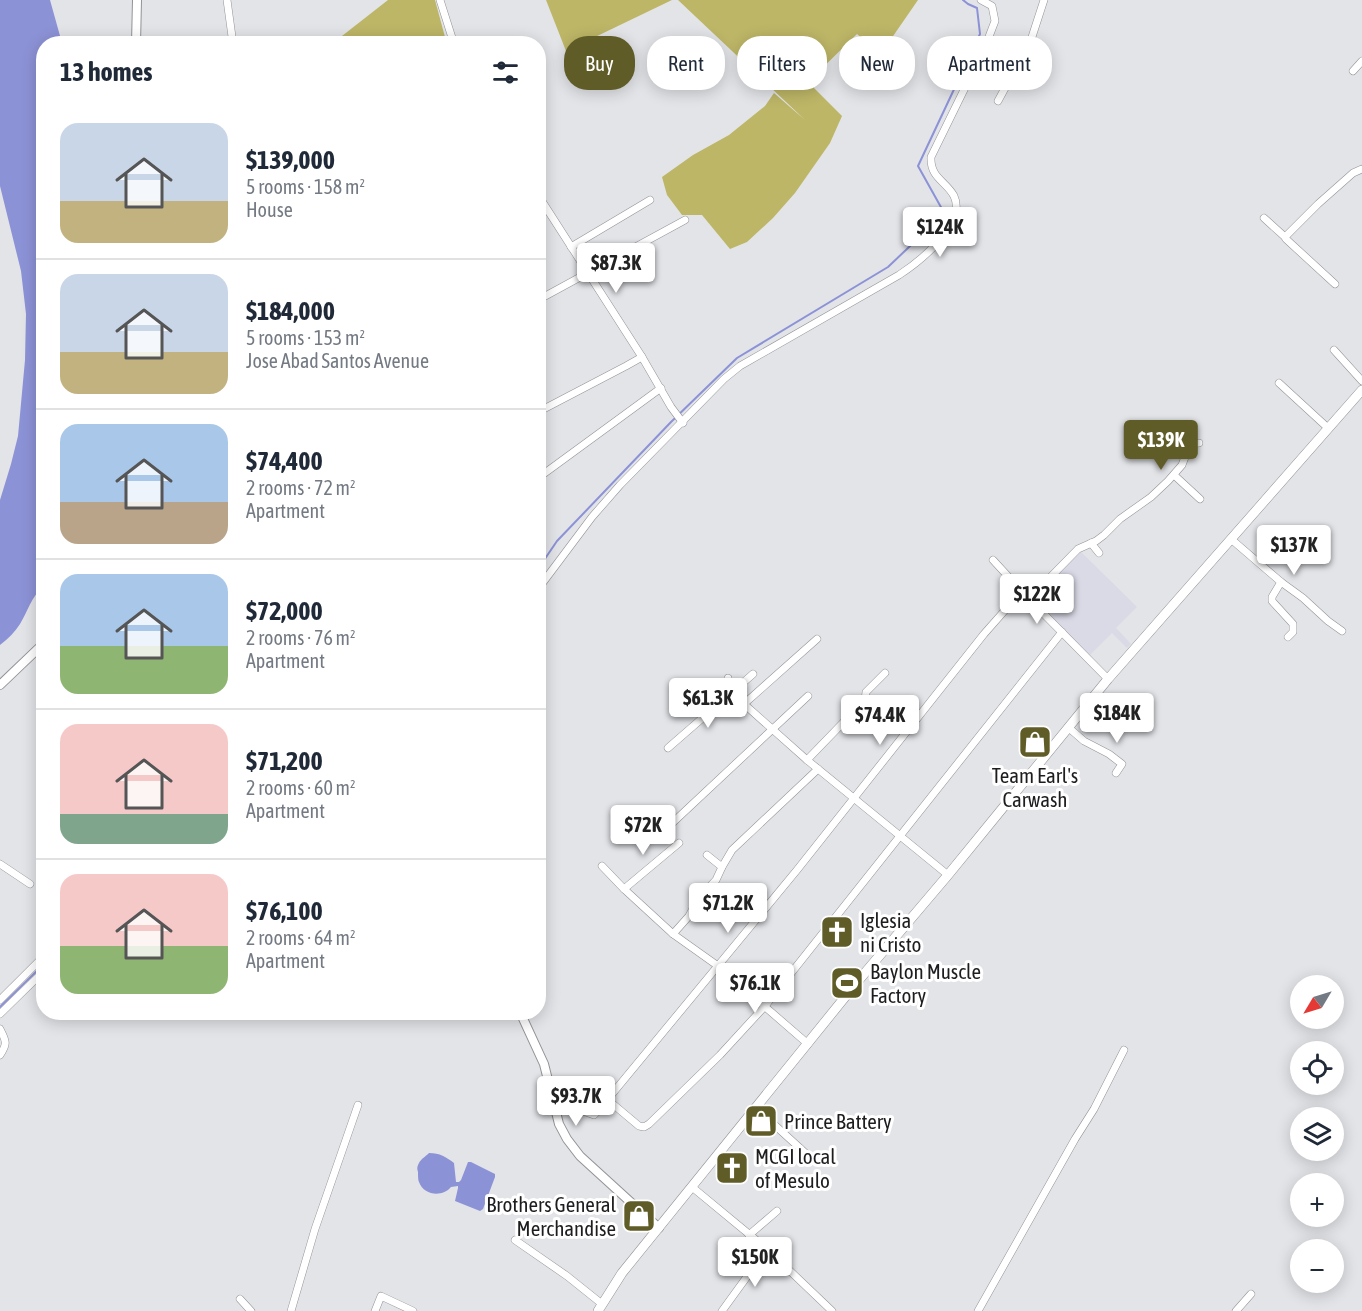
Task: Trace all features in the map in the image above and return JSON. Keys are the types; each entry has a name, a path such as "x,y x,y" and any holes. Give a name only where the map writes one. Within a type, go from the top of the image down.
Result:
{"highway":[{"path":"600,1307 622,1273 659,1227 858,981 1108,679 1362,390"}],"main road":[{"path":"136,36 137,0"},
{"path":"0,685 36,651"},
{"path":"524,1020 544,1064 559,1124 567,1139 580,1156 659,1227"}],"street":[{"path":"228,0 231,36"},
{"path":"440,0 451,36"},
{"path":"998,101 1031,40 1044,0"},
{"path":"546,578 592,516 724,379 740,366 899,275 936,245 954,216 956,203 954,195 933,170 931,157 985,47 995,21 992,6 983,2"},
{"path":"1353,71 1362,61"},
{"path":"1285,237 1326,196 1353,172 1362,168"},
{"path":"571,247 650,200"},
{"path":"546,208 682,421"},
{"path":"1264,218 1335,284"},
{"path":"546,296 685,220"},
{"path":"1335,350 1362,381"},
{"path":"546,408 642,357"},
{"path":"1280,383 1328,428"},
{"path":"546,472 661,388"},
{"path":"1029,599 1078,549 1104,536 1120,519 1151,497 1182,465 1190,444 1199,444"},
{"path":"1174,475 1200,499"},
{"path":"1231,540 1342,631"},
{"path":"1090,543 1099,553"},
{"path":"993,560 1108,679"},
{"path":"1281,582 1272,601 1293,624 1293,632 1288,638"},
{"path":"549,1084 583,1111 594,1115 855,799 977,643 1022,591"},
{"path":"608,1100 639,1126 644,1127 720,1055 765,1006 1062,632"},
{"path":"744,704 817,639"},
{"path":"807,760 865,700 866,692 885,673"},
{"path":"668,748 753,674"},
{"path":"728,678 726,685 731,692 773,730 948,875"},
{"path":"667,828 807,696"},
{"path":"1069,728 1084,741 1118,759 1122,764 1116,773"},
{"path":"673,934 689,916 698,899 716,880 732,850 818,769"},
{"path":"624,889 679,843"},
{"path":"707,855 722,867"},
{"path":"0,864 30,884"},
{"path":"602,866 673,934 718,966 808,1044"},
{"path":"0,1000 36,964"},
{"path":"0,1014 36,979"},
{"path":"0,1029 6,1040 5,1048 0,1055"},
{"path":"978,1311 1094,1109 1124,1050"},
{"path":"291,1311 315,1229 358,1105"},
{"path":"756,1108 813,1160"},
{"path":"692,1187 767,1250 832,1311"},
{"path":"749,1235 777,1211"},
{"path":"515,1240 567,1276 600,1307"},
{"path":"722,1311 767,1250"},
{"path":"1236,1311 1251,1294"},
{"path":"375,1311 381,1296 413,1311"},
{"path":"240,1299 251,1311"}],"shaded area":[{"path":"388,0 435,0 445,36 342,36"},
{"path":"546,0 672,0 597,36 564,36 564,46"},
{"path":"678,0 918,0 893,36 859,36 857,34 839,36 839,52 827,63 827,36 737,36 737,56 725,44 725,36 716,36"},
{"path":"773,90 816,90 842,116 830,143 795,193 747,242 730,249 702,215 682,215 667,195 662,177 693,155 729,135 765,106 774,93 805,120"},
{"path":"1081,552 1137,607 1116,628 1131,644 1127,648 1112,633 1089,656 1033,600"}],"water":[{"path":"0,0 50,0 60,36 36,36 36,596 18,627 0,645 0,500 18,436 25,360 26,314 21,271 0,186"},
{"path":"429,1153 443,1156 454,1163 456,1182 461,1180 468,1162 495,1174 483,1209 480,1211 455,1201 458,1186 439,1194 434,1194 421,1187 418,1180 418,1167 421,1160"}],"waterway":[{"path":"546,557 557,541 671,422 737,358 888,267 929,228 942,209 918,166 980,34 977,8 963,0"},
{"path":"0,1007 36,972"}],"place":[{"name":"Team Earl's Carwash","path":"1035,742"},
{"name":"Iglesia ni Cristo","path":"837,932"},
{"name":"Baylon Muscle Factory","path":"847,983"},
{"name":"Prince Battery","path":"761,1121"},
{"name":"MCGI local of Mesulo","path":"732,1168"},
{"name":"Brothers General Merchandise","path":"639,1216"}]}
